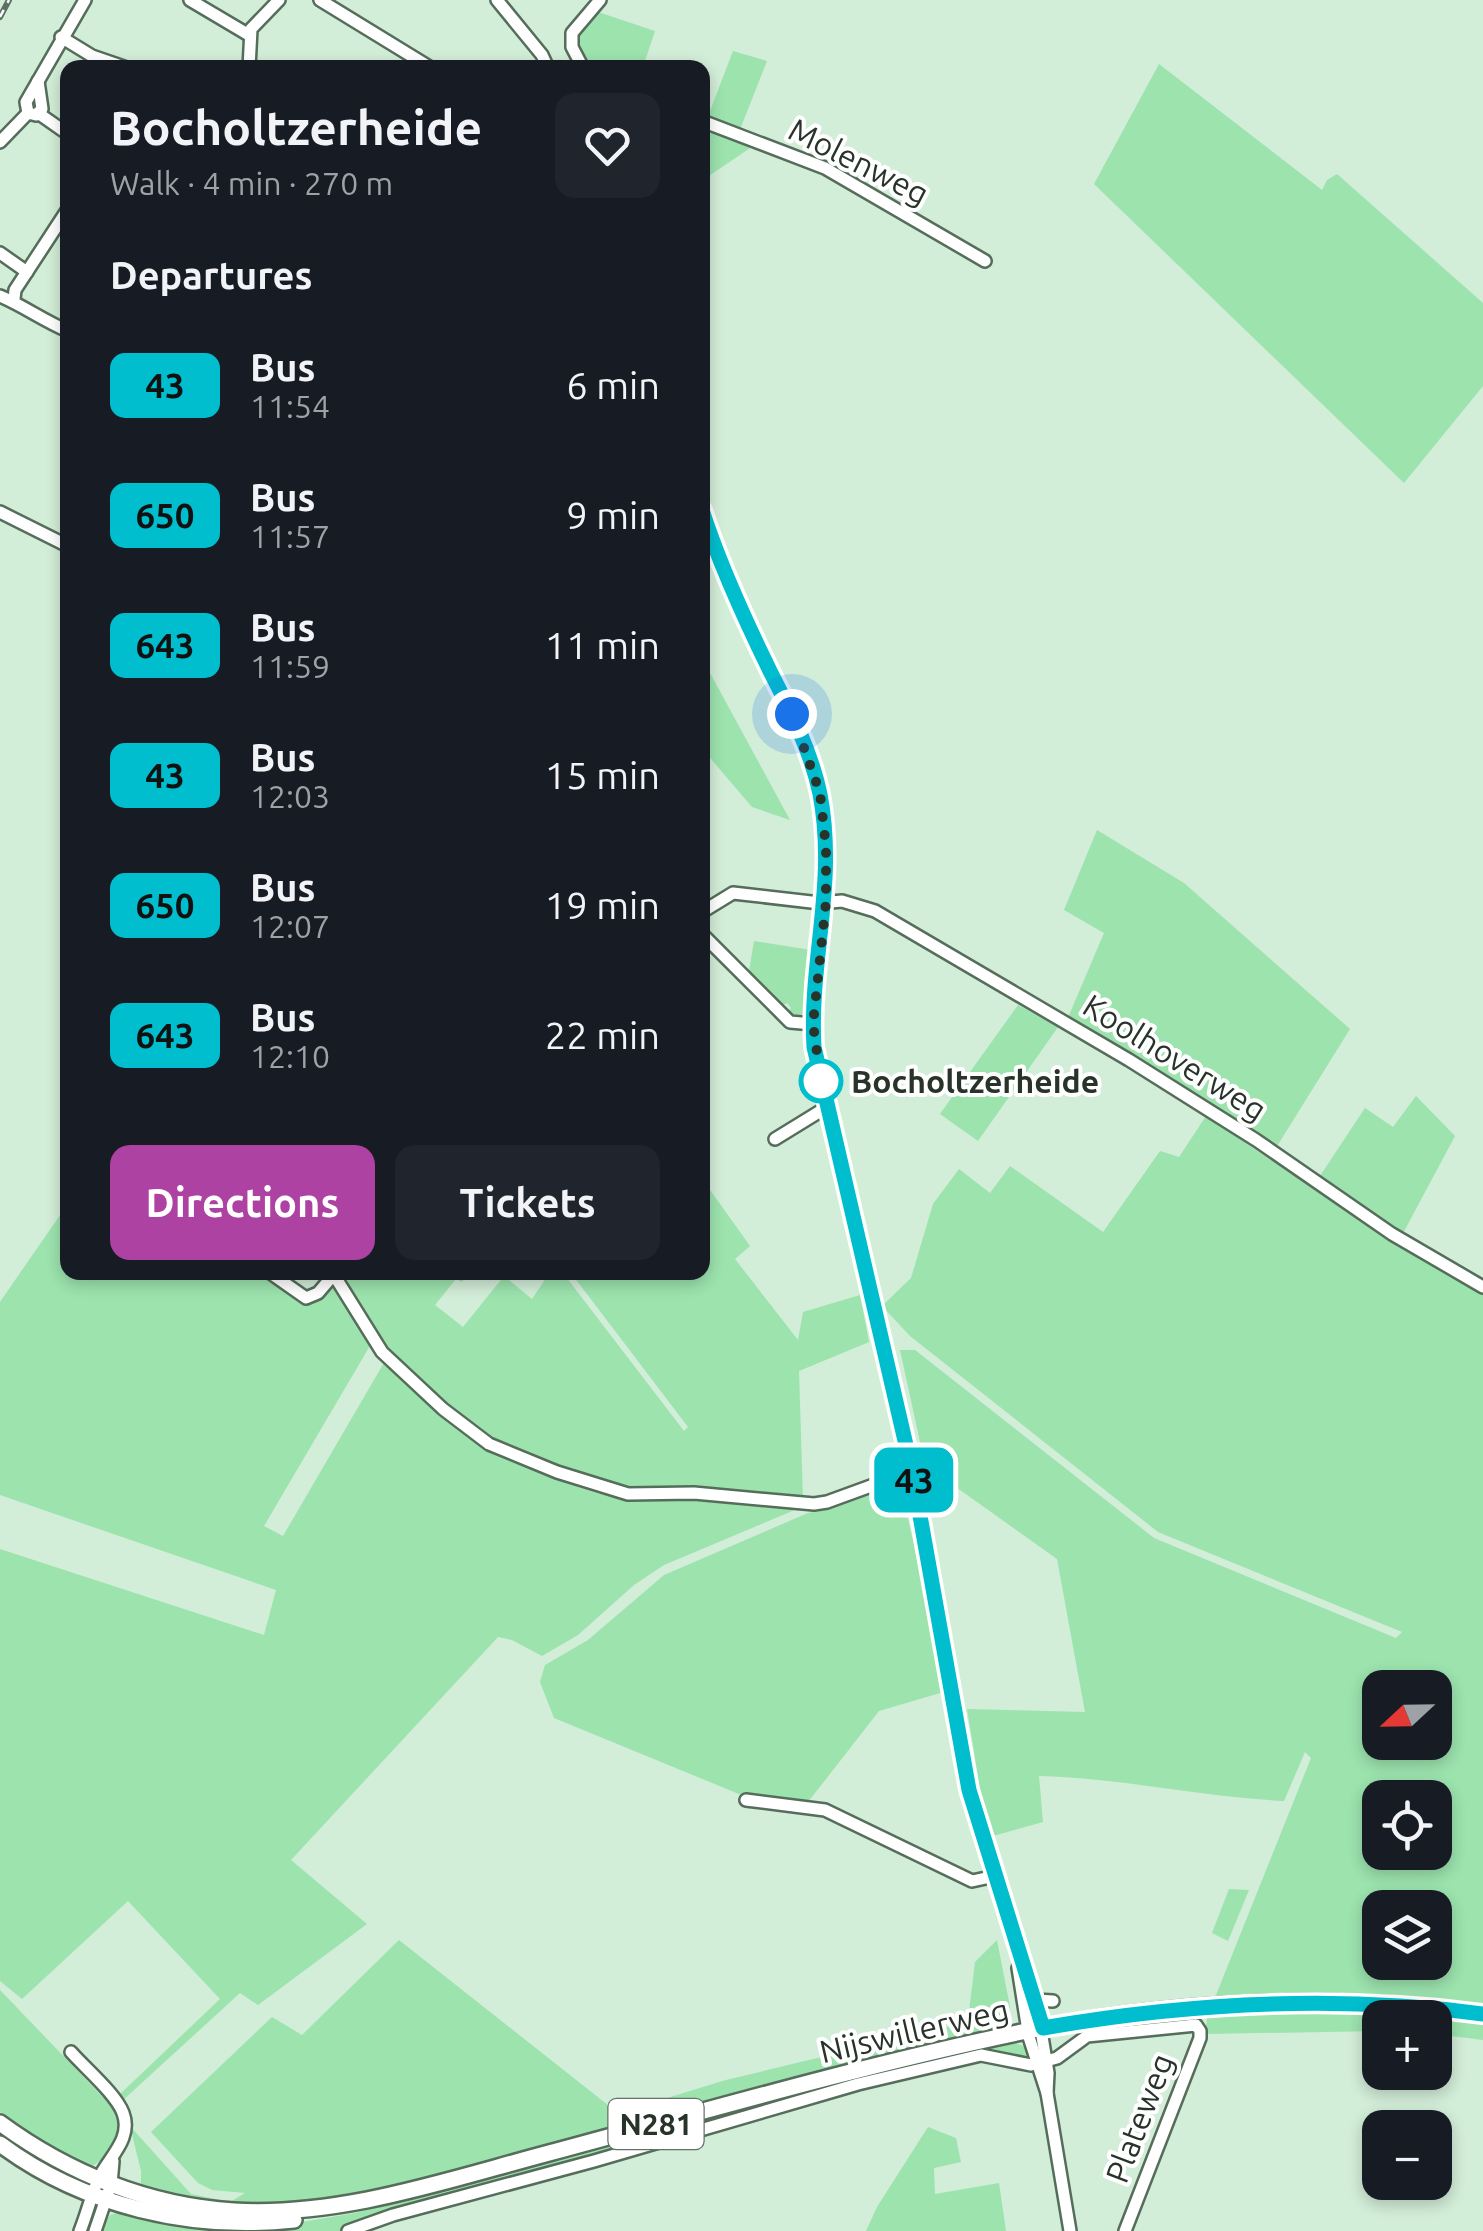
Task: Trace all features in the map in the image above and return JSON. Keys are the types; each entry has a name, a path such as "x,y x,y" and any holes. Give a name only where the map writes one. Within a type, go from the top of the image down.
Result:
{"main road":[{"name":"Nijswillerweg","path":"102,2190 182,2219 266,2223 347,2210 822,2080 1035,2030 1154,2012 1272,2004 1362,2004 1483,2014"},
{"name":"N281","path":"0,2124 102,2190"},
{"name":"N281","path":"0,2144 41,2171 102,2190"}],"street":[{"path":"60,129 33,113 26,102 84,0"},
{"path":"190,0 249,36"},
{"path":"249,60 249,36 256,22 279,0"},
{"path":"320,0 418,60"},
{"path":"498,0 543,60"},
{"path":"579,60 572,46 572,34 600,0"},
{"path":"61,37 104,60"},
{"path":"0,142 33,113"},
{"name":"Molenweg","path":"710,124 825,168 984,262"},
{"path":"14,299 15,290 60,221"},
{"path":"0,253 27,272"},
{"path":"0,296 14,299 38,318 60,328"},
{"path":"0,512 60,542"},
{"path":"710,536 810,760 824,829 826,902 814,1047 912,1471 969,1790 1035,2000 1035,2030"},
{"name":"Koolhoverweg","path":"710,907 733,893 842,901 868,908 1198,1103 1381,1226 1483,1287"},
{"path":"710,942 790,1022 813,1024"},
{"path":"775,1139 828,1107"},
{"path":"280,1280 306,1298 316,1295 330,1280"},
{"path":"338,1280 359,1318 390,1360 470,1431 490,1444 557,1472 628,1494 694,1492 820,1504 912,1471"},
{"path":"746,1800 825,1810 972,1881 995,1876"},
{"path":"1015,1944 1042,2063 1070,2231"},
{"path":"1035,2000 1053,2002"},
{"name":"Nijswillerweg","path":"348,2231 393,2215 912,2071 988,2054 1024,2064 1042,2063 1060,2056 1087,2036 1196,2025"},
{"name":"Plateweg","path":"1124,2231 1200,2038 1196,2025"},
{"path":"71,2052 118,2103 124,2116 124,2130 102,2190 80,2231"},
{"path":"94,2231 102,2190"}],"green space":[{"path":"595,11 655,31 645,60 584,60 577,43 583,25"},
{"path":"733,51 767,61 739,132 710,120"},
{"path":"1159,64 1322,190 1327,180 1337,174 1483,303 1483,386 1404,483 1094,184"},
{"path":"710,131 753,146 710,175"},
{"path":"710,673 790,820 752,807 710,758"},
{"path":"1097,830 1184,883 1350,1029 1274,1151 1067,1020 1104,933 1064,910"},
{"path":"754,941 811,950 804,983 804,1013 794,1019 787,1012 791,1008 787,1003 783,1005 749,971"},
{"path":"1018,1005 1058,1027 978,1141 940,1114"},
{"path":"1416,1096 1455,1136 1401,1237 1316,1182 1365,1108 1393,1127"},
{"path":"1206,1116 1397,1246 1483,1293 1483,2009 1452,2005 1452,2000 1384,1997 1214,2000 1311,1758 1305,1752 1284,1801 1039,1776 1043,1822 993,1836 982,1801 967,1709 1085,1712 1057,1559 925,1465 900,1350 915,1350 1154,1538 1396,1638 1402,1632 1158,1532 910,1336 882,1306 911,1278 933,1204 959,1169 990,1193 1010,1166 1103,1232 1160,1151 1179,1157"},
{"path":"710,1190 750,1246 735,1259 798,1340 803,1312 860,1295 869,1342 799,1371 803,1500 717,1488 642,1494 534,1462 473,1432 391,1357 342,1280 455,1280 435,1305 463,1327 501,1280 509,1280 532,1299 544,1280 568,1280 684,1431 688,1427 576,1280 710,1280"},
{"path":"60,1215 60,1280 274,1280 310,1304 334,1284 371,1344 264,1526 283,1536 385,1361 424,1400 481,1443 571,1485 627,1499 722,1495 802,1507 664,1565 634,1585 578,1635 542,1656 498,1637 291,1860 367,1924 258,2005 240,1993 122,2101 118,2096 220,1999 128,1901 22,1999 0,1981 0,1549 264,1635 276,1590 0,1495 0,1302"},
{"path":"899,1479 947,1691 879,1711 808,1802 739,1794 554,1718 540,1682 545,1665 588,1640 664,1575"},
{"path":"1229,1889 1249,1890 1228,1941 1212,1933"},
{"path":"399,1940 618,2113 726,2080 972,2021 969,2012 975,1962 997,1940 1010,2007 1009,2027 368,2196 254,2209 141,2191 141,2171 130,2126 191,2194 230,2202 245,2193 212,2190 198,2183 151,2132 272,2017 302,2035"},
{"path":"0,1990 118,2113 119,2131 113,2147 87,2169 0,2112"},
{"path":"1362,2010 1362,2031 1206,2034 1207,2015"},
{"path":"1452,2017 1483,2019 1483,2040 1452,2036"},
{"path":"1011,2041 1028,2048 1030,2055 1025,2060 992,2051 964,2055 362,2222 342,2231 100,2231 110,2215 121,2212 296,2223 355,2213 801,2092"},
{"path":"928,2127 956,2138 961,2162 934,2168 935,2194 999,2183 1006,2231 866,2231"}],"railway":[{"path":"0,17 9,0"}],"bus line":[{"name":"43","path":"710,536 792,714 820,793 826,889 813,1012 814,1047 912,1471 969,1790 1043,2028 1154,2012 1272,2004 1362,2004 1483,2014"}],"place":[{"name":"Bocholtzerheide","path":"821,1081"}],"route":[{"path":"792,714 820,793 826,847 826,902 813,1012 814,1047 821,1081"}]}
